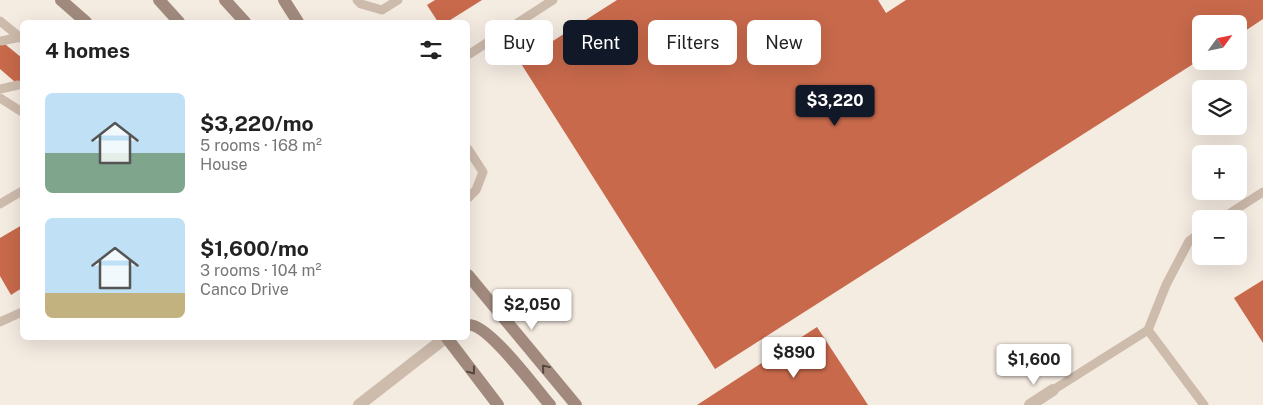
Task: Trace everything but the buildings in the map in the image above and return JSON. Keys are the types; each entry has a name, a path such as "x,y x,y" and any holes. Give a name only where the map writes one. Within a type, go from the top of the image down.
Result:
{"main road":[{"path":"50,0 81,19"},
{"path":"61,0 81,19"},
{"path":"159,0 177,20"},
{"path":"225,0 243,20"},
{"path":"284,0 297,20"},
{"path":"470,277 576,405"},
{"path":"470,326 473,325 488,334 550,405"},
{"path":"448,340 498,405"}],"street":[{"path":"359,405 443,340"},
{"path":"1030,405 1053,390"}],"lane":[{"path":"357,0 361,4 382,10 398,0"},
{"path":"470,54 553,0"},
{"path":"0,21 20,36"},
{"path":"1,41 20,38"},
{"path":"0,89 18,84"},
{"path":"0,98 20,111"},
{"path":"470,152 483,172 476,190 470,196"},
{"path":"0,204 20,191"},
{"path":"1235,210 1263,192"},
{"path":"1053,390 1148,330 1166,285 1189,241 1192,239"},
{"path":"0,322 20,313"},
{"path":"1148,330 1204,405"}]}
